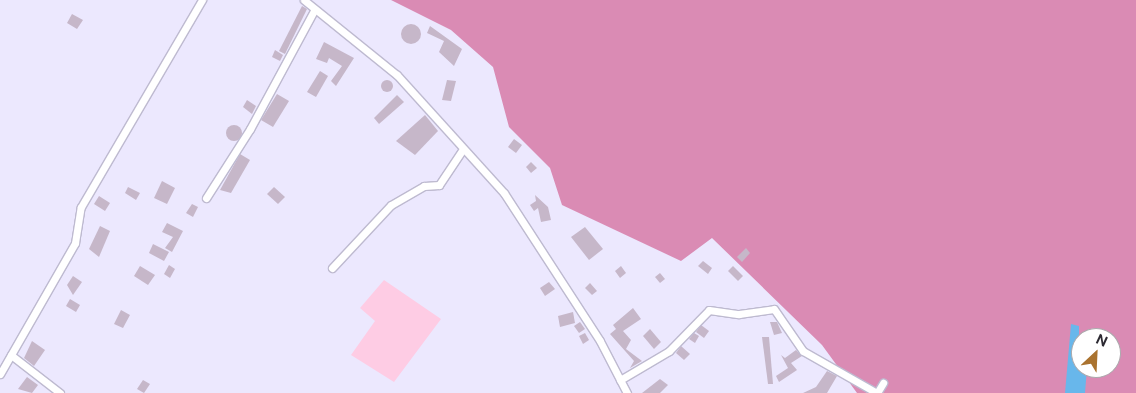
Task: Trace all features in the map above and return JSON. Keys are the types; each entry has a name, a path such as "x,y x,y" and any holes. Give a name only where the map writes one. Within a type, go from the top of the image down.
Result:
{"street":[{"path":"0,374 75,243 81,207 202,0"},
{"path":"304,0 397,75 504,193 627,393"},
{"path":"206,198 250,129 316,10"},
{"path":"332,268 391,205 424,186 439,185 464,149"},
{"path":"620,380 670,352 709,310 739,314 774,309 802,351 877,393 883,383"},
{"path":"11,355 60,393"}],"shaded area":[{"path":"391,0 1136,0 1136,393 857,393 822,345 712,238 681,261 562,205 550,168 509,127 493,67 451,30"},
{"path":"384,280 441,319 394,382 351,355 375,321 360,308"}],"water":[{"path":"1071,324 1079,326 1079,328 1071,328 1071,378 1086,378 1085,393 1065,393"}],"building":[{"path":"302,6 307,9 285,54 279,51"},
{"path":"72,14 83,20 77,29 67,23"},
{"path":"411,24 418,27 421,34 418,41 411,44 404,41 401,34 404,27"},
{"path":"430,26 462,49 454,66 439,52 444,41 427,33"},
{"path":"324,42 354,58 336,86 331,81 342,66 329,58 327,63 316,59"},
{"path":"275,50 283,55 280,61 272,57"},
{"path":"320,71 328,76 316,97 307,92"},
{"path":"385,80 389,80 393,86 389,92 385,92 381,88 381,84"},
{"path":"447,80 456,81 451,101 442,100"},
{"path":"277,94 289,101 273,127 261,120"},
{"path":"397,95 404,102 379,124 374,118"},
{"path":"247,100 256,106 252,114 243,107"},
{"path":"425,115 438,131 415,155 396,141"},
{"path":"231,125 237,125 242,130 240,139 231,141 226,136 226,130"},
{"path":"514,139 522,145 516,153 508,147"},
{"path":"240,154 250,160 231,193 220,190"},
{"path":"531,162 537,168 531,173 526,167"},
{"path":"162,181 175,188 167,204 154,198"},
{"path":"128,187 140,193 136,200 125,193"},
{"path":"274,187 285,197 278,204 267,194"},
{"path":"535,195 548,207 551,220 541,222 538,208 534,211 530,205 536,201"},
{"path":"99,196 110,203 105,211 94,204"},
{"path":"192,204 198,207 193,217 186,213"},
{"path":"167,223 183,231 172,252 165,248 173,237 162,232"},
{"path":"100,226 110,231 99,257 89,249"},
{"path":"585,227 603,249 589,260 571,237"},
{"path":"153,244 169,252 164,261 149,253"},
{"path":"746,248 750,253 742,262 737,257"},
{"path":"703,261 712,268 708,274 698,266"},
{"path":"169,265 175,269 170,278 164,274"},
{"path":"140,266 155,275 148,285 134,276"},
{"path":"621,266 626,273 620,278 615,271"},
{"path":"733,266 743,276 738,281 728,271"},
{"path":"660,273 665,279 660,283 655,277"},
{"path":"73,276 82,282 73,295 67,285"},
{"path":"549,282 555,289 545,296 540,288"},
{"path":"590,283 597,291 592,295 585,288"},
{"path":"70,299 80,305 76,312 66,306"},
{"path":"633,308 641,319 623,331 631,340 626,349 642,361 630,368 634,361 610,334 616,329 613,325"},
{"path":"121,310 130,315 123,328 114,324"},
{"path":"573,312 575,323 560,327 558,316"},
{"path":"580,322 585,329 579,333 574,326"},
{"path":"770,322 777,322 782,333 774,335"},
{"path":"701,325 709,331 704,338 696,332"},
{"path":"650,329 661,342 654,349 643,336"},
{"path":"585,333 589,340 583,344 579,336"},
{"path":"694,333 699,336 695,343 689,339"},
{"path":"762,337 769,337 773,384 768,384"},
{"path":"32,341 45,350 34,366 24,358"},
{"path":"681,346 690,354 684,360 676,353"},
{"path":"796,350 802,356 791,363 797,370 779,382 776,376 788,368 781,355 785,358"},
{"path":"827,371 837,376 827,393 803,393 816,387"},
{"path":"27,377 38,385 32,393 18,389"},
{"path":"660,379 668,385 660,393 642,393"},
{"path":"143,380 150,384 144,393 137,389"}]}
